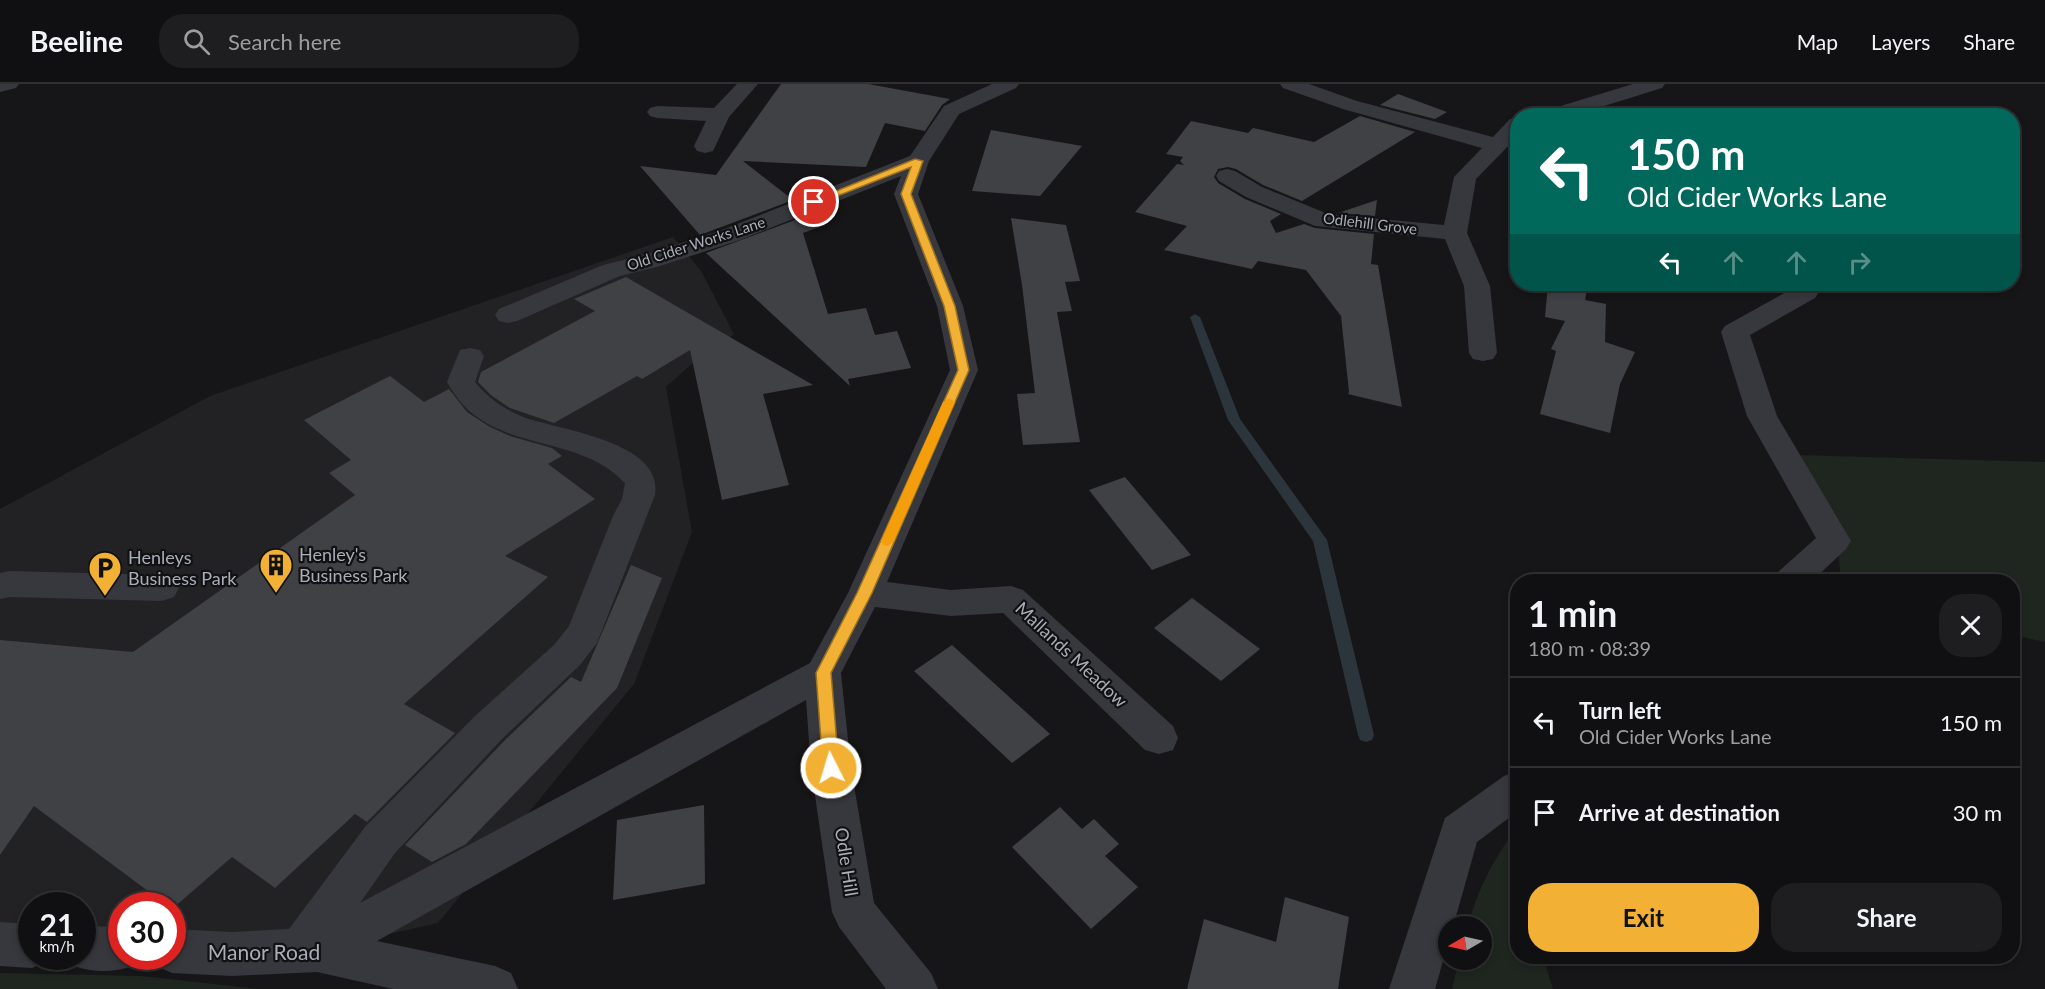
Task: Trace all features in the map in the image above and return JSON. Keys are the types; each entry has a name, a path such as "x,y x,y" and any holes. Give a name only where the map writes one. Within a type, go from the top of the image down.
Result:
{"street":[{"path":"0,86 9,84"},
{"path":"705,146 718,115 748,84"},
{"path":"309,951 823,673 864,593 964,370 950,306 906,194 918,161 951,110 1009,84"},
{"path":"1290,84 1350,105 1497,145"},
{"path":"1575,108 1656,84"},
{"path":"657,112 718,115"},
{"path":"1483,352 1477,286 1455,233 1465,177 1510,132"},
{"name":"Old Cider Works Lane","path":"508,315 612,270 651,261 731,235 918,161"},
{"name":"Odlehill Grove","path":"1227,176 1254,192 1324,221 1455,233"},
{"path":"1254,192 1272,176"},
{"path":"1798,574 1834,541 1762,416 1735,332 1806,292"},
{"path":"309,951 380,840 489,728 567,655 584,633 629,516 637,506 641,494 641,480 625,461 596,446 537,431 492,414 472,399 461,382 470,356"},
{"path":"0,586 10,584 162,588"},
{"name":"Mallands Meadow","path":"864,593 951,603 1011,599 1159,738"},
{"name":"Odle Hill","path":"823,673 831,768 854,912 915,989"},
{"path":"1412,989 1460,831 1510,794"},
{"path":"0,944 18,945"},
{"name":"Manor Road","path":"186,952 232,954 309,951 495,989"}],"shaded area":[{"path":"673,237 701,271 734,334 693,363 666,387 692,532 634,684 438,923 317,950 186,951 186,892 108,892 108,949 96,948 96,892 18,892 18,945 0,944 0,509 210,396"},
{"path":"1796,455 2045,462 2045,642 2020,637 2020,574 1839,574 1838,550"},
{"path":"1510,838 1510,964 1545,964 1553,989 1452,989 1457,970 1492,970 1492,916 1471,916 1487,874"},
{"path":"0,973 141,976 259,989 0,989"}],"building":[{"path":"781,84 868,84 950,99 942,105 925,131 885,123 866,167 743,161 793,200 700,235 640,166 716,175"},
{"path":"1398,94 1447,112 1435,119 1380,105"},
{"path":"1360,116 1415,132 1302,201 1263,185 1236,169 1228,167 1218,169 1214,177 1218,183 1245,199 1281,214 1270,221 1276,233 1304,224 1315,228 1374,234 1371,264 1378,265 1402,407 1348,394 1341,316 1306,270 1258,261 1252,269 1164,250 1187,226 1135,212 1177,164 1184,165 1180,161 1183,157 1166,154 1191,121 1248,133 1253,128 1314,142"},
{"path":"991,130 1082,146 1040,196 972,191"},
{"path":"1377,200 1375,216 1338,213"},
{"path":"811,214 825,225 803,233 828,314 866,308 875,335 897,331 911,368 848,379 850,386 706,253"},
{"path":"1011,218 1066,225 1080,281 1065,282 1072,311 1057,312 1080,442 1023,445 1017,394 1035,393"},
{"path":"626,277 813,385 763,394 789,485 722,500 690,350 642,379 637,376 554,423 510,408 492,396 478,382 481,372 595,311 574,299"},
{"path":"1547,291 1587,291 1585,300 1606,304 1605,342 1635,352 1620,384 1610,433 1540,414 1556,351 1551,349 1565,321 1545,317"},
{"path":"390,376 424,402 449,389 467,412 490,427 510,436 552,448 562,456 548,464 595,499 505,556 548,577 404,704 455,733 367,822 355,814 275,888 232,857 186,897 186,892 149,892 34,806 0,855 0,640 133,652 355,495 329,473 351,460 304,420"},
{"path":"1125,477 1191,555 1152,570 1089,490"},
{"path":"631,565 662,578 617,688 466,844 432,862 405,845 505,740 571,677 581,682"},
{"path":"1192,598 1260,649 1221,681 1154,628"},
{"path":"952,645 1050,734 1012,763 914,671"},
{"path":"704,805 705,884 613,900 617,820"},
{"path":"1060,807 1082,829 1094,819 1119,844 1105,856 1138,887 1091,929 1012,847"},
{"path":"1285,897 1349,917 1338,989 1187,989 1204,919 1276,942"}],"waterway":[{"path":"1195,317 1234,420 1320,540 1366,735"}],"slow traffic":[{"path":"888,541 949,402"}],"place":[{"name":"Henley's Business Park","path":"276,594"},
{"name":"Henleys Business Park","path":"105,597"}],"route":[{"path":"814,202 918,161 906,194 950,306 964,370 864,593 823,673 831,768"}]}
